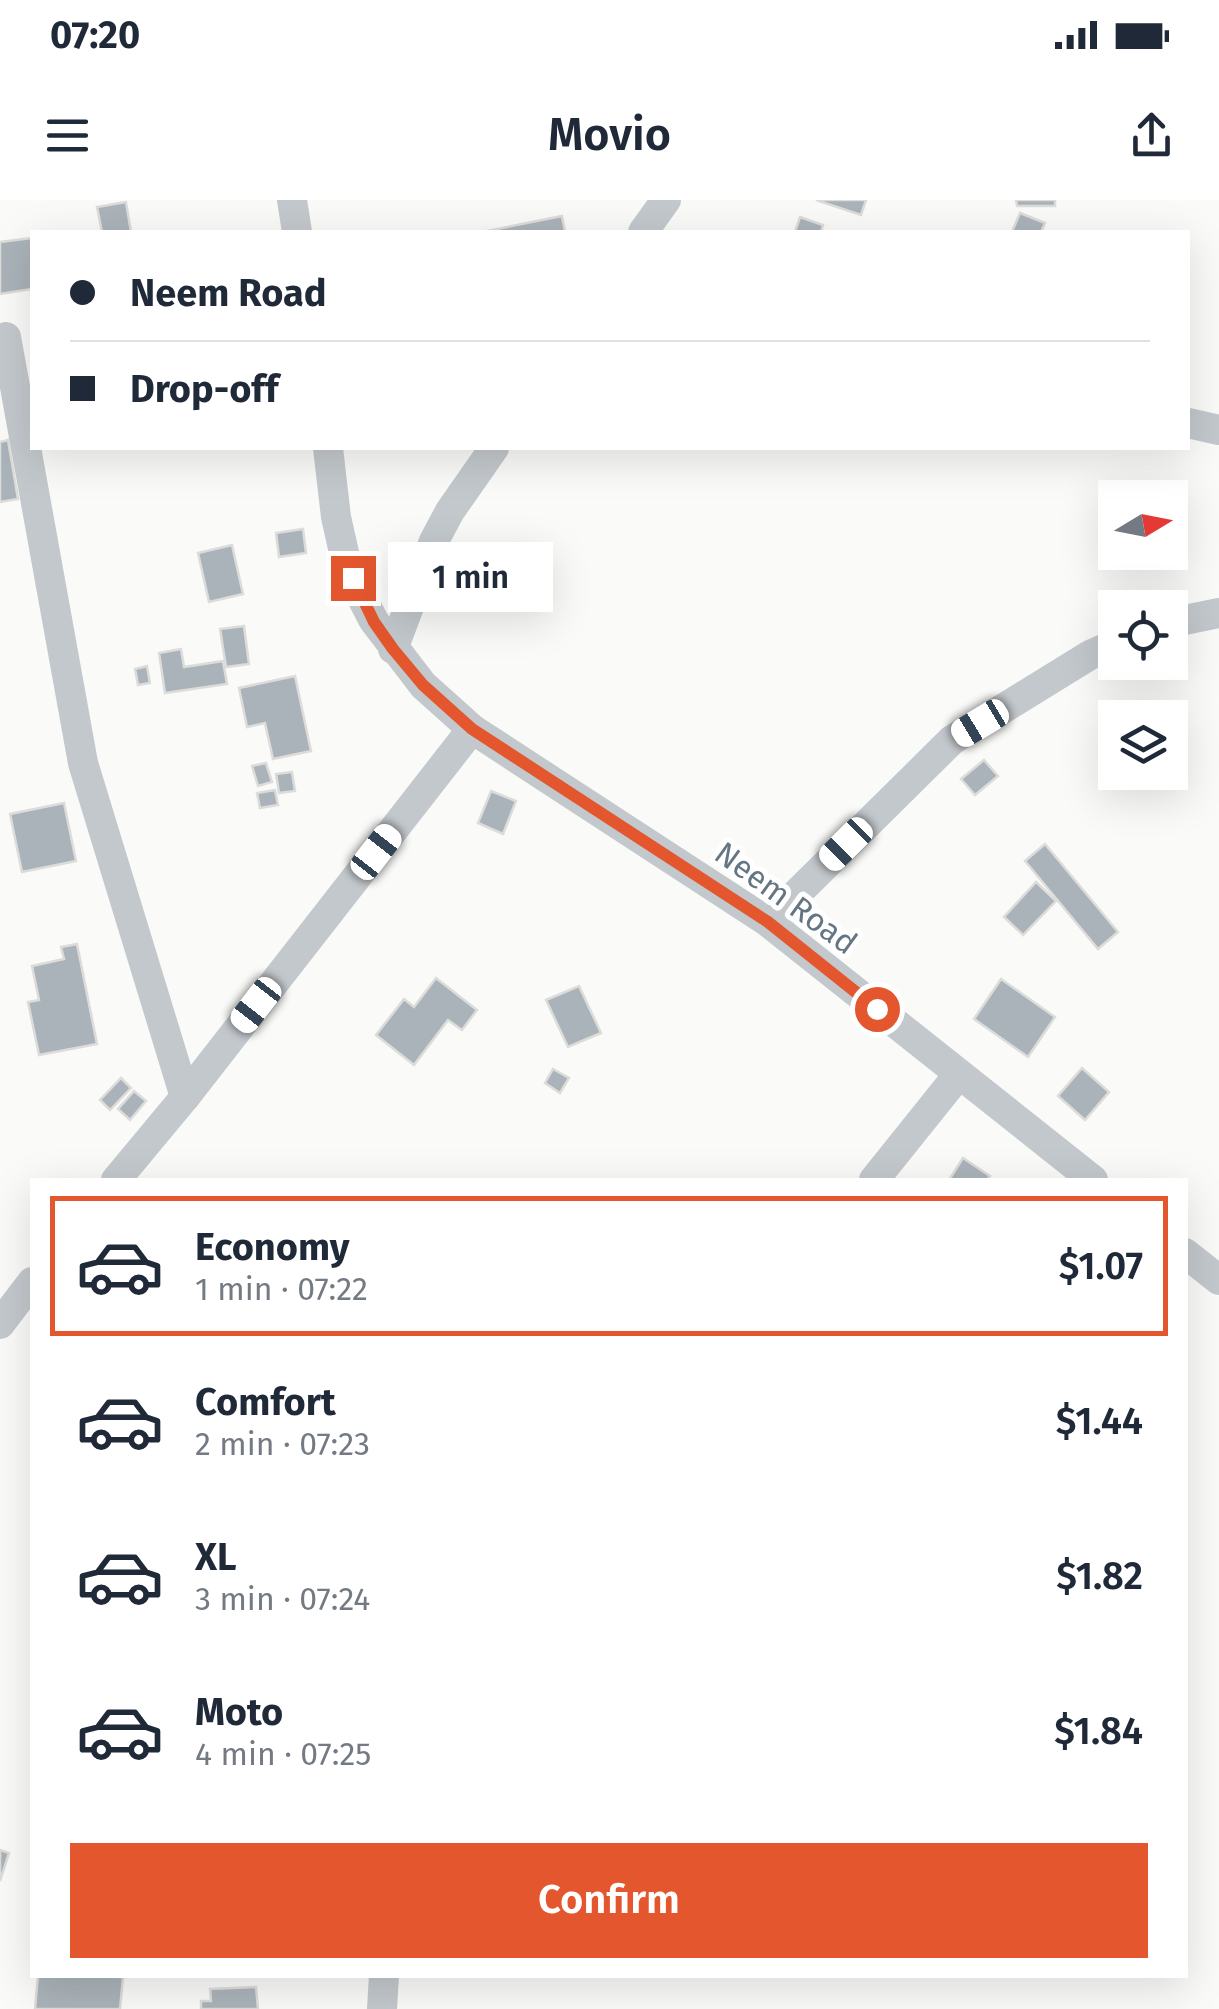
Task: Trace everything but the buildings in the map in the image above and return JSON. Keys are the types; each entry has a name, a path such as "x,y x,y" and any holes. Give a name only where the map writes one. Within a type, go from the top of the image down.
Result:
{"street":[{"path":"292,200 297,230"},
{"path":"644,230 666,200"},
{"path":"13,337 30,440"},
{"path":"1190,424 1219,430"},
{"path":"32,450 83,763 184,1097"},
{"name":"Neem Road","path":"328,450 345,557 362,598 393,649 423,685 472,729 768,922 1090,1178"},
{"path":"393,649 434,540 493,450"},
{"path":"1188,620 1219,613"},
{"path":"768,922 952,740 1098,651"},
{"path":"118,1178 472,729"},
{"path":"876,1178 959,1074"},
{"path":"1188,1255 1219,1280"},
{"path":"0,1324 30,1285"},
{"path":"382,2009 384,1978"}],"route":[{"path":"353,578 374,622 393,649 423,685 472,729 768,922 877,1009"}]}
